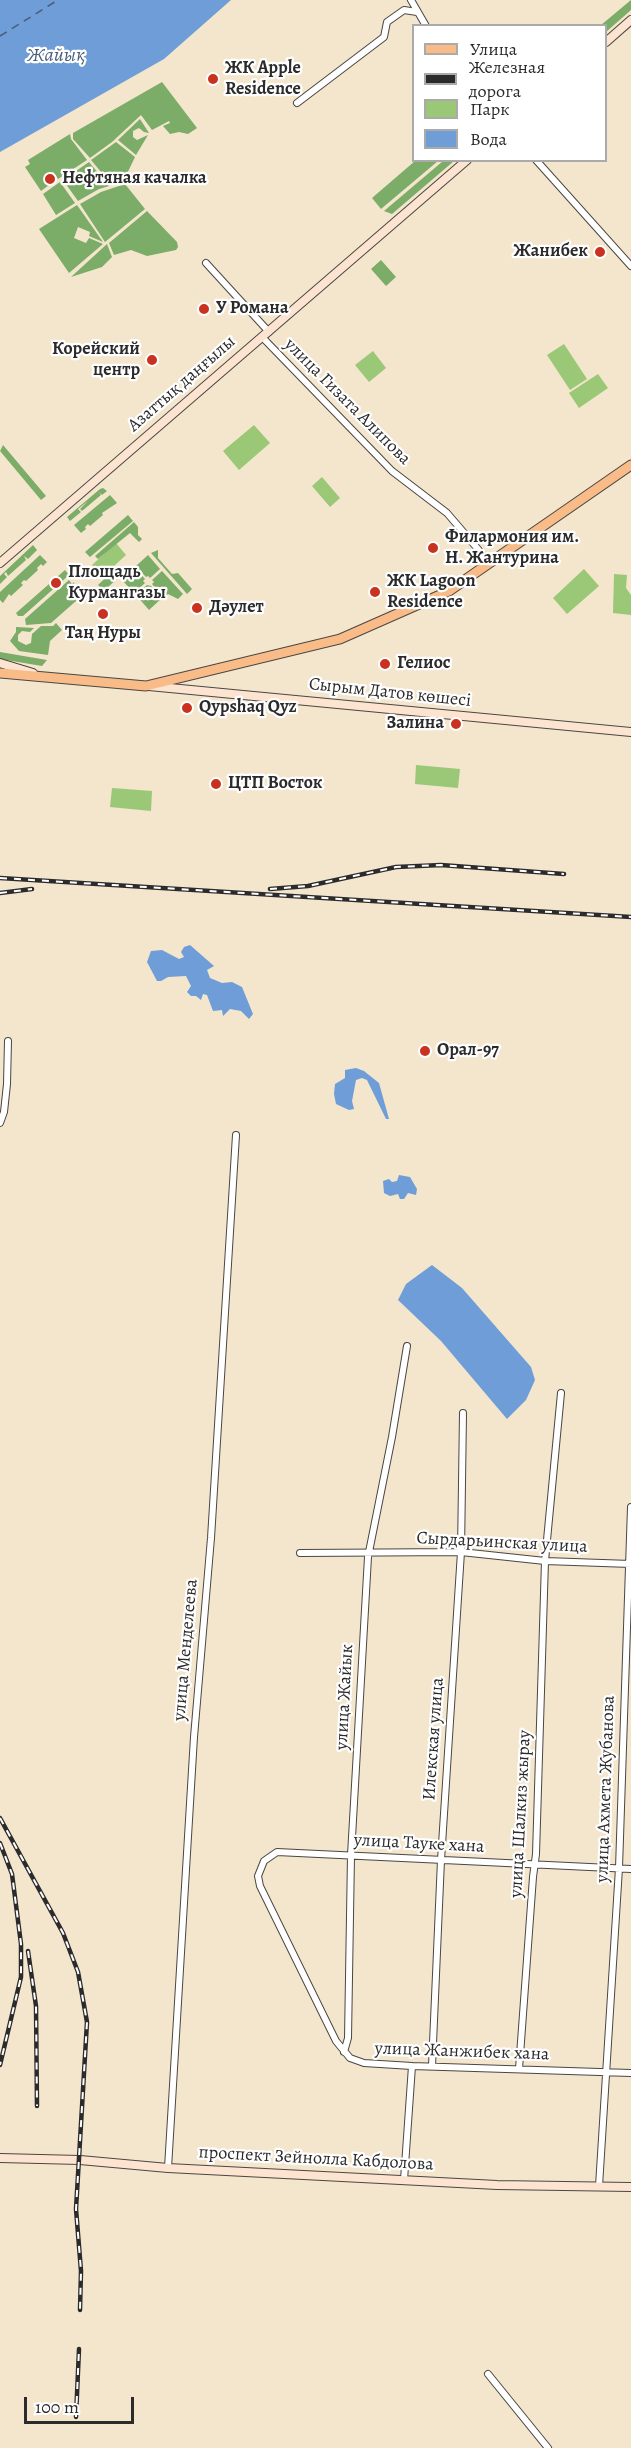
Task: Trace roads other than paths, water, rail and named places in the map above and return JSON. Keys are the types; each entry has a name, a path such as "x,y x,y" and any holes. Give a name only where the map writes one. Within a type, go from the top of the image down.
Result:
{"main road":[{"path":"607,41 631,20"},
{"name":"Азаттық даңғылы","path":"0,562 465,162"},
{"path":"0,673 146,686 340,639 449,591 631,465"},
{"path":"0,663 47,678"},
{"name":"Сырым Датов көшесі","path":"146,686 631,732"},
{"name":"проспект Зейнолла Кабдолова","path":"0,2158 80,2160 168,2168 497,2185 631,2187"}],"street":[{"path":"411,0 425,24"},
{"path":"297,103 384,37 387,22 404,10 417,12"},
{"path":"538,162 631,266"},
{"name":"улица Гизата Алипова","path":"206,263 265,334 392,471 447,513 489,562"},
{"path":"0,1123 4,1112 7,1084 8,1041"},
{"name":"улица Менделеева","path":"168,2168 194,1737 211,1538 236,1135"},
{"name":"улица Жайык","path":"344,2052 348,2038 351,1855 368,1553 392,1437 407,1346"},
{"name":"улица Шалкиз жырау","path":"519,2069 535,1865 542,1719 545,1561 561,1393"},
{"name":"Илекская улица","path":"432,2066 441,1860 461,1552 463,1413"},
{"name":"улица Ахмета Жубанова","path":"599,2186 619,1868 631,1507"},
{"name":"Сырдарьинская улица","path":"300,1553 461,1552 545,1561 630,1564"},
{"name":"улица Тауке хана","path":"344,2052 260,1886 259,1868 264,1861 277,1852 631,1869"},
{"name":"улица Жанжибек хана","path":"344,2052 350,2058 364,2063 631,2073"},
{"path":"404,2180 412,2066"},
{"path":"488,2374 548,2448"}],"water":[{"name":"Жайық","path":"0,0 231,0 164,59 0,152"},
{"path":"190,945 214,966 207,970 210,978 222,983 232,982 242,987 253,1014 249,1019 241,1011 230,1009 223,1016 222,1010 213,1011 207,995 203,994 201,1000 196,996 191,996 187,992 191,986 186,976 168,977 157,981 147,962 151,951 162,950 179,959 184,957 181,952 184,947"},
{"path":"356,1068 364,1071 379,1083 389,1119 386,1119 367,1080 362,1078 356,1080 352,1101 354,1109 349,1110 336,1104 335,1084 345,1078 345,1070"},
{"path":"399,1175 410,1177 417,1189 416,1195 408,1193 404,1199 400,1199 398,1194 390,1196 384,1193 383,1181 389,1179 392,1182 397,1181"},
{"path":"432,1265 462,1288 531,1367 535,1380 526,1400 507,1419 441,1341 398,1300 406,1284"}],"railway":[{"path":"270,889 308,886 396,867 441,865 564,874"},
{"path":"0,878 631,917"},
{"path":"0,893 32,889"},
{"path":"0,1818 63,1933 78,1972 87,2022 76,2209 81,2271 80,2310"},
{"path":"0,1843 12,1874 21,1944 21,1977 0,2065"},
{"path":"28,1951 36,2006 37,2106"},
{"path":"76,2417 79,2349"}],"place":[{"name":"ЖК Apple Residence","path":"213,79"},
{"name":"Нефтяная качалка","path":"50,179"},
{"name":"Жанибек","path":"600,252"},
{"name":"У Романа","path":"204,309"},
{"name":"Корейский центр","path":"152,360"},
{"name":"Филармония им. Н. Жантурина","path":"433,548"},
{"name":"Площадь Курмангазы","path":"56,583"},
{"name":"ЖК Lagoon Residence","path":"375,592"},
{"name":"Дәулет","path":"197,608"},
{"name":"Таң Нуры","path":"103,614"},
{"name":"Гелиос","path":"385,664"},
{"name":"Qypshaq Qyz","path":"187,708"},
{"name":"Залина","path":"456,724"},
{"name":"ЦТП Восток","path":"216,784"},
{"name":"Орал-97","path":"425,1051"}]}
